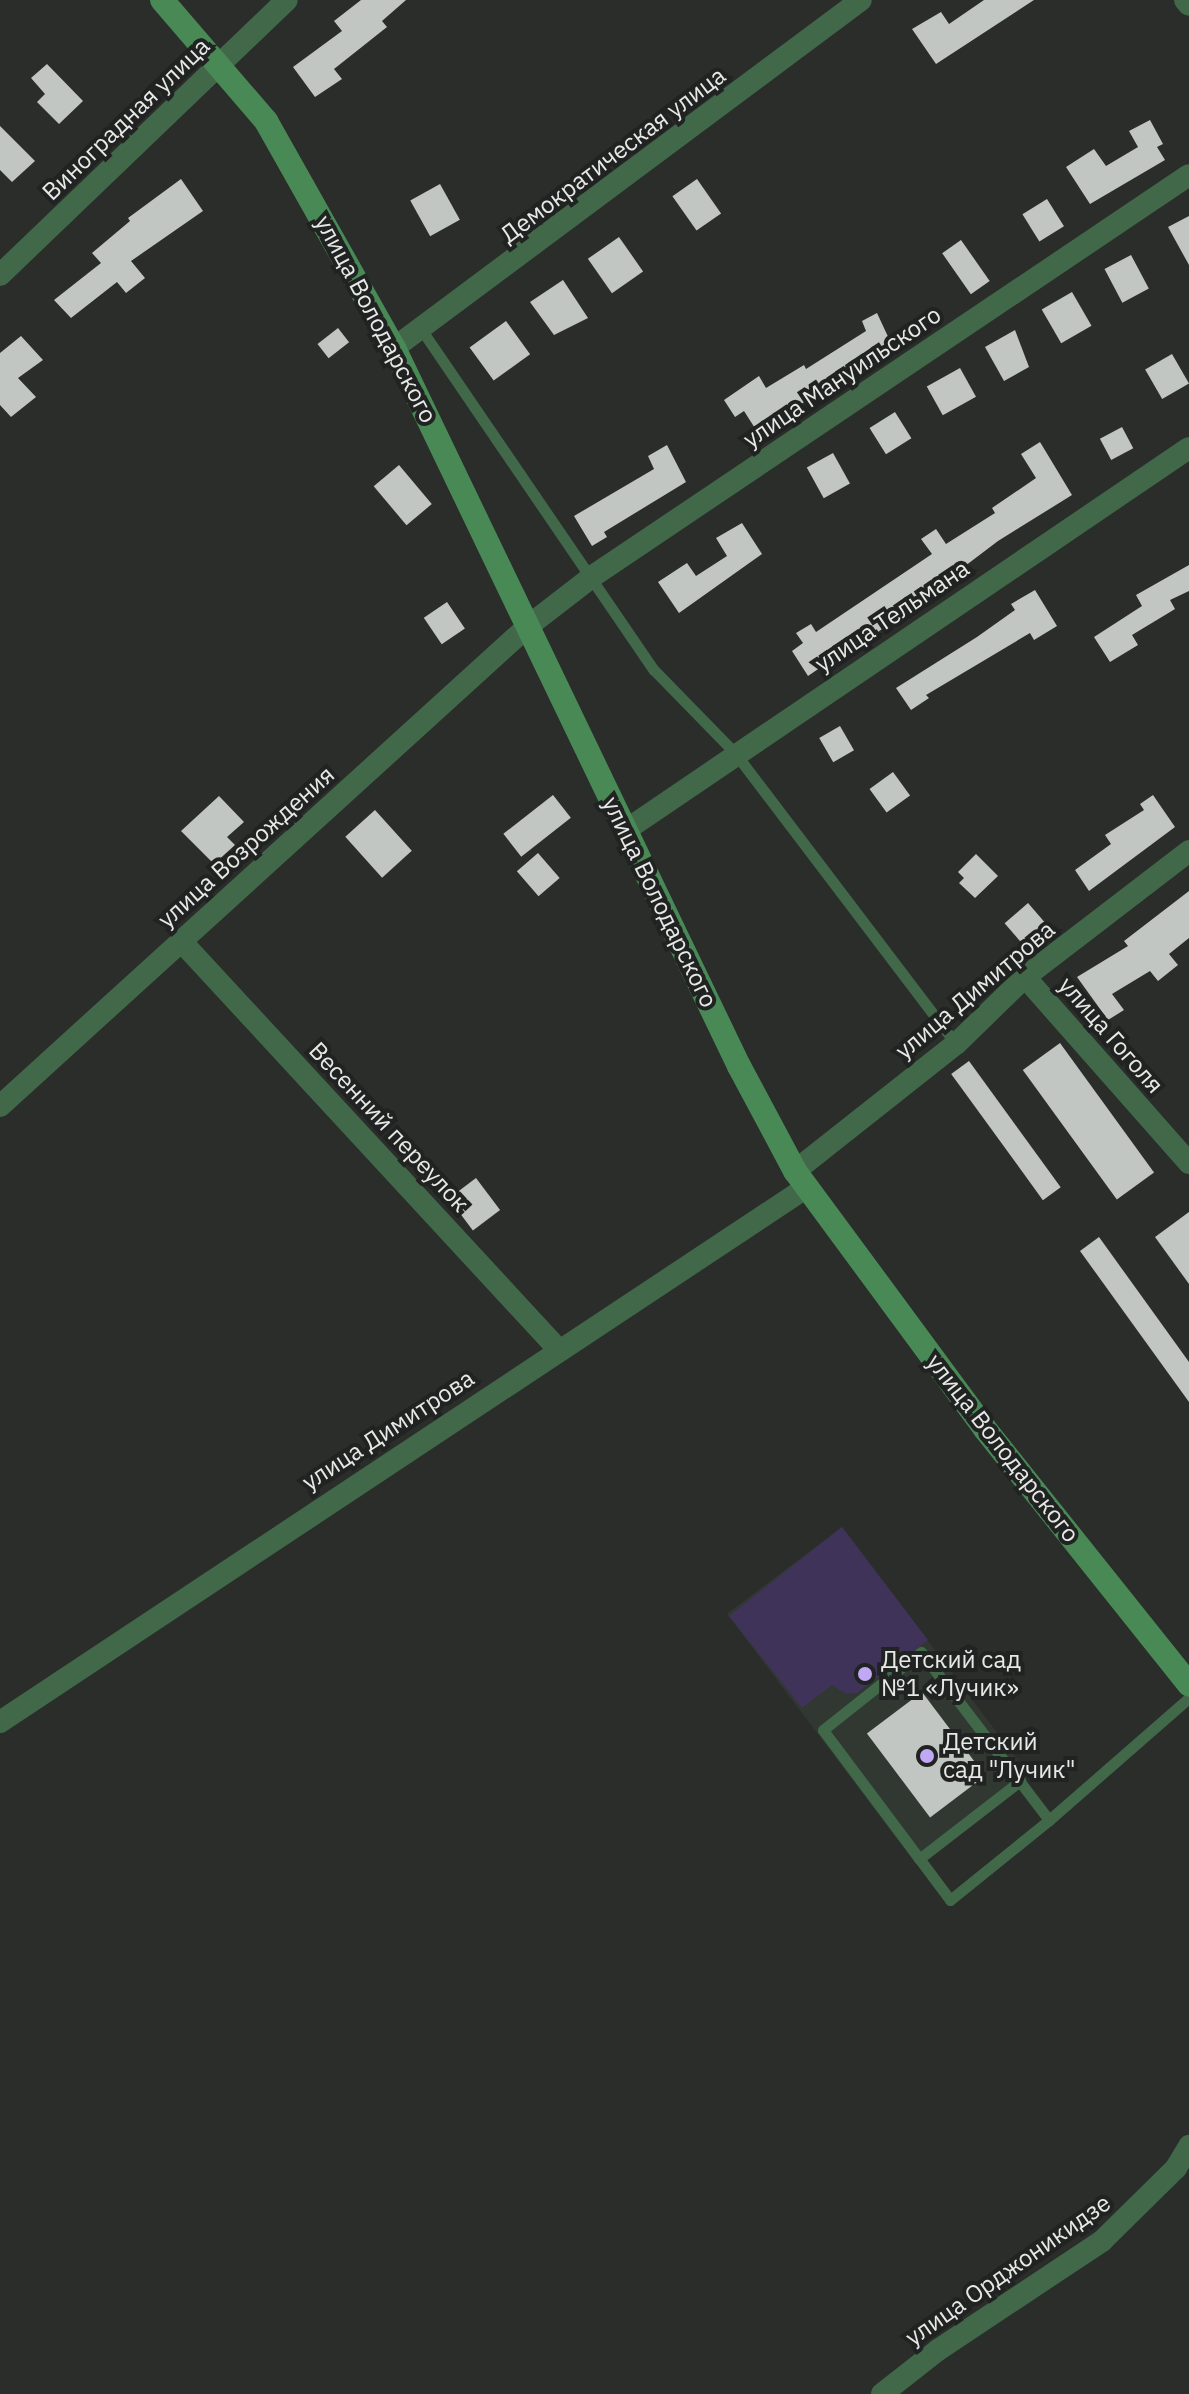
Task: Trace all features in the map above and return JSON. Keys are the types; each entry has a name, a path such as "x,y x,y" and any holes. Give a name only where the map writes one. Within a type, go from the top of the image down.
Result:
{"street":[{"name":"улица Володарского","path":"162,0 221,63 295,165 394,348 739,1066 801,1179 985,1429 1189,1685"},
{"name":"Виноградная улица","path":"0,275 287,0"},
{"name":"Демократическая улица","path":"394,348 861,0"},
{"path":"1185,0 1189,5"},
{"name":"улица Мануильского","path":"527,627 593,576 1189,175"},
{"name":"улица Тельмана","path":"626,830 735,753 1189,448"},
{"name":"улица Возрождения","path":"0,1106 527,627"},
{"name":"улица Димитрова","path":"0,1722 558,1349 764,1220 801,1179 956,1044 1025,977 1189,851"},
{"name":"Весенний переулок","path":"181,941 558,1349"},
{"name":"улица Гоголя","path":"1025,977 1189,1163"},
{"name":"улица Орджоникидзе","path":"882,2394 938,2350 1102,2241 1165,2180 1189,2146"}],"lane":[{"path":"421,329 593,576 654,670 735,753 956,1044"},
{"path":"1049,1820 921,1652 823,1730 950,1900 1049,1820 1189,1698"},
{"path":"919,1859 1020,1781"}],"shaded area":[{"name":"Детский сад №1 «Лучик»","path":"842,1527 1029,1775 914,1862 727,1614"},
{"path":"842,1527 928,1640 857,1693 846,1694 832,1685 802,1708 729,1616"}],"building":[{"path":"361,0 406,0 382,21 387,27 334,69 342,79 315,97 293,67 342,31 334,21"},
{"path":"984,0 1034,0 936,64 912,29 941,12 949,24"},
{"path":"47,64 83,101 59,124 37,102 45,94 31,78"},
{"path":"1150,120 1163,144 1157,147 1165,160 1090,204 1066,167 1094,149 1106,166 1138,147 1129,131"},
{"path":"0,126 35,161 12,182 0,170"},
{"path":"181,179 203,211 131,261 145,278 126,293 117,282 71,318 54,300 101,263 92,253 130,221 128,218"},
{"path":"697,179 721,213 697,231 672,196"},
{"path":"440,184 460,220 430,236 410,200"},
{"path":"1047,199 1064,226 1039,242 1022,214"},
{"path":"1189,216 1189,265 1168,227"},
{"path":"619,237 643,271 612,293 588,259"},
{"path":"961,240 990,281 971,294 942,253"},
{"path":"1131,255 1149,289 1122,303 1105,269"},
{"path":"563,280 588,318 554,335 530,302"},
{"path":"1072,292 1092,326 1061,343 1042,310"},
{"path":"877,313 891,343 861,360 865,367 837,380 758,433 744,411 735,417 724,400 759,376 766,388 804,365 806,369 866,331 862,321"},
{"path":"506,321 530,354 494,381 470,347"},
{"path":"338,328 349,342 329,358 318,344"},
{"path":"1015,330 1029,367 1004,381 985,347"},
{"path":"21,336 43,360 18,378 36,397 11,417 0,405 0,353"},
{"path":"1172,354 1189,383 1162,399 1145,370"},
{"path":"960,368 976,397 943,415 927,386"},
{"path":"895,412 911,438 886,454 870,428"},
{"path":"1122,427 1133,448 1111,460 1100,439"},
{"path":"1040,442 1072,495 998,541 849,654 846,650 808,676 792,651 803,643 796,633 811,624 816,632 932,554 921,539 936,529 946,544 995,513 992,508 1036,478 1021,454"},
{"path":"667,445 686,482 604,532 607,537 592,546 574,516 654,469 648,456"},
{"path":"833,453 850,484 824,498 807,468"},
{"path":"399,465 432,504 407,525 374,486"},
{"path":"742,523 762,554 679,613 658,582 687,563 696,576 727,556 716,538"},
{"path":"1189,565 1189,591 1170,600 1175,609 1132,635 1138,645 1110,662 1094,637 1142,606 1136,595"},
{"path":"1035,590 1057,626 1034,640 1030,633 926,695 929,698 911,710 896,688 977,637 1015,610 1011,604"},
{"path":"447,602 465,629 442,644 424,618"},
{"path":"840,726 854,750 833,762 819,738"},
{"path":"893,772 910,795 887,813 870,789"},
{"path":"553,795 571,818 521,857 503,834"},
{"path":"1153,795 1175,827 1089,891 1075,870 1111,844 1105,835 1144,810 1140,804"},
{"path":"219,796 244,822 227,837 235,845 214,864 181,831"},
{"path":"375,810 412,851 382,878 345,837"},
{"path":"538,853 560,878 539,896 517,871"},
{"path":"976,854 998,876 975,898 959,883 964,878 958,872"},
{"path":"1189,891 1189,938 1169,954 1178,965 1158,981 1150,971 1112,994 1124,1010 1108,1020 1077,977 1128,946 1124,941"},
{"path":"1028,903 1048,926 1024,946 1005,923"},
{"path":"1060,1043 1154,1172 1117,1199 1023,1070"},
{"path":"969,1061 1061,1187 1043,1200 951,1074"},
{"path":"476,1178 500,1210 473,1230 449,1198"},
{"path":"1189,1212 1189,1284 1155,1237"},
{"path":"1099,1237 1189,1362 1189,1402 1080,1251"},
{"name":"Детский сад \"Лучик\"","path":"922,1692 985,1776 930,1817 867,1734"}],"place":[{"name":"Детский сад №1 «Лучик»","path":"865,1674"},
{"name":"Детский сад \"Лучик\"","path":"927,1756"}]}
